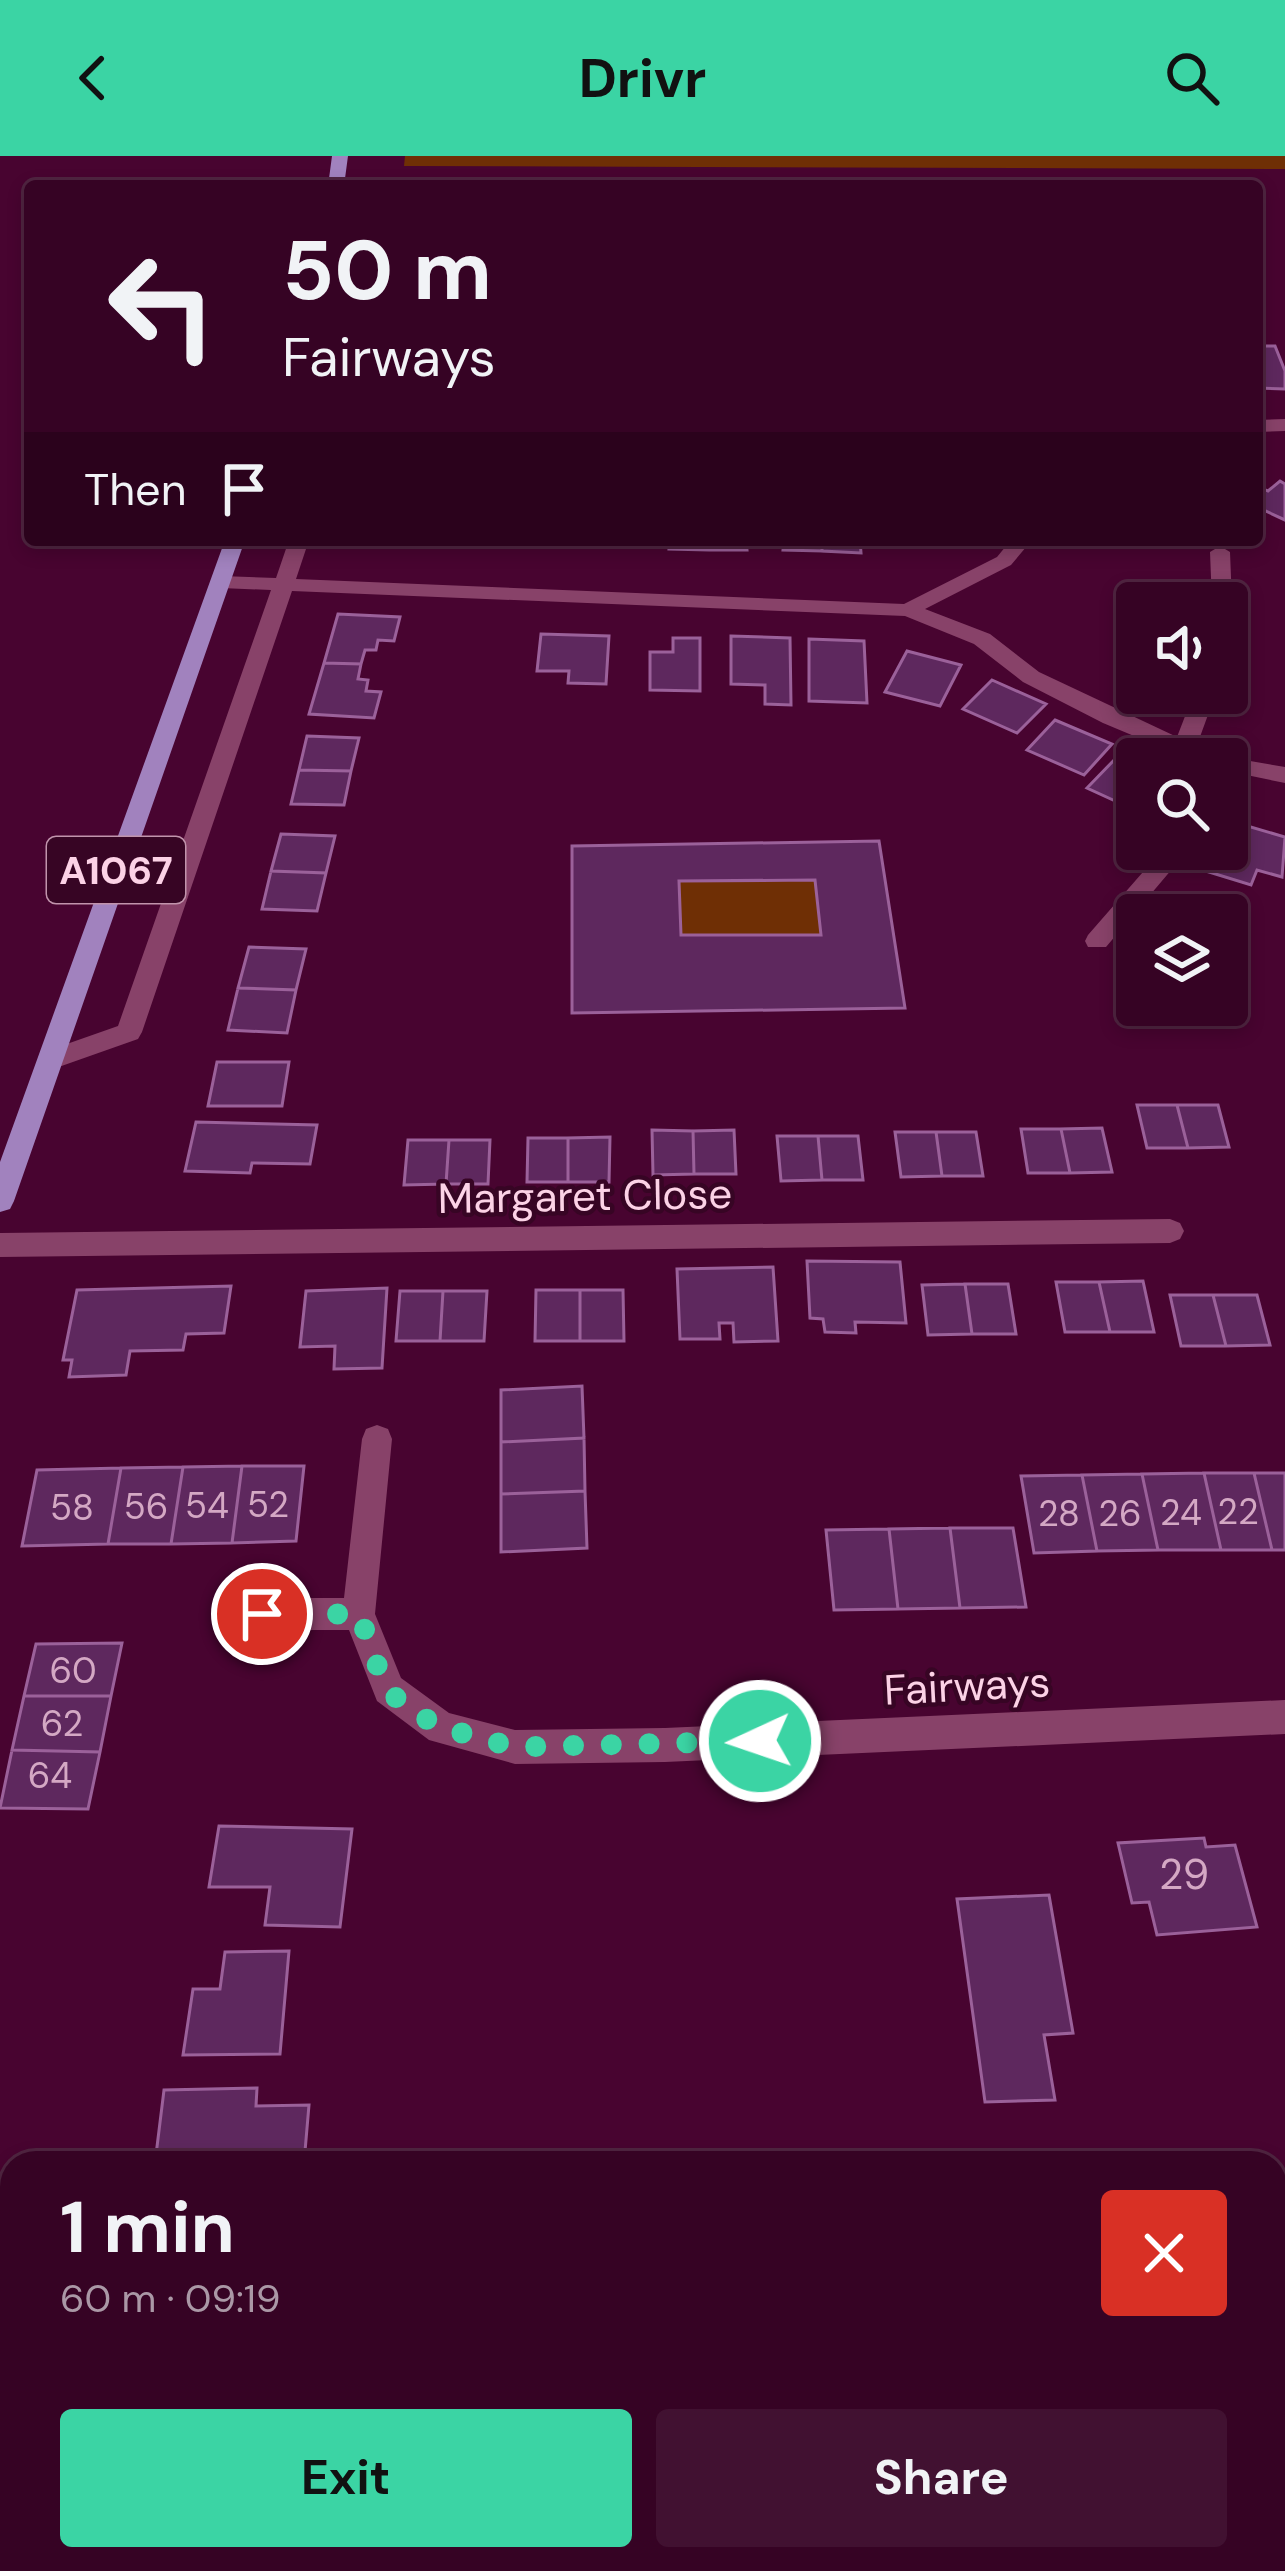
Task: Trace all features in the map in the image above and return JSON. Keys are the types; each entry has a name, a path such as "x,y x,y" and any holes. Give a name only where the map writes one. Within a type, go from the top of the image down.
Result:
{"main road":[{"name":"A1067","path":"0,1201 233,546"}],"street":[{"path":"53,1059 129,1032 296,546"},
{"path":"908,610 1004,561 1017,546"},
{"path":"1220,552 1221,582"},
{"path":"221,583 908,610 982,639 1031,677 1162,738"},
{"path":"1248,767 1285,775"},
{"path":"1097,941 1159,870"},
{"name":"Margaret Close","path":"0,1245 1170,1232"},
{"name":"Fairways","path":"377,1439 359,1614 388,1689 442,1728 515,1747 688,1744 1285,1717"},
{"path":"262,1614 359,1614"}],"shaded area":[{"path":"405,156 1285,156 1285,169 404,166"},
{"path":"815,880 821,935 681,935 679,881"}],"building":[{"path":"1263,346 1275,346 1285,371 1285,389 1263,388"},
{"path":"1280,481 1285,484 1285,520 1263,510 1263,489 1268,491"},
{"path":"669,546 708,546 708,550"},
{"path":"708,546 747,546 747,550 708,550"},
{"path":"783,546 822,546 822,551 783,550"},
{"path":"822,546 860,546 861,553 822,551"},
{"path":"338,614 400,617 394,641 378,640 376,650 365,650 361,664 324,663"},
{"path":"541,634 609,636 606,684 568,683 569,671 537,671"},
{"path":"731,636 790,638 791,705 765,704 765,685 731,684"},
{"path":"673,638 700,638 700,691 650,690 650,652 673,652"},
{"path":"809,639 864,641 867,703 809,701"},
{"path":"907,651 961,665 940,706 885,692"},
{"path":"324,663 361,664 358,679 368,680 366,691 381,692 374,718 309,714"},
{"path":"992,680 1046,704 1017,733 963,709"},
{"path":"1055,720 1112,744 1084,775 1027,750"},
{"path":"307,736 359,738 351,771 299,770"},
{"path":"1116,758 1116,801 1087,788"},
{"path":"299,770 351,771 344,805 291,804"},
{"path":"1248,826 1285,837 1282,877 1257,870 1251,885 1209,872 1248,870"},
{"path":"281,834 335,836 326,873 271,871"},
{"path":"879,841 905,1008 572,1013 572,846","holes":["815,880 821,935 681,935 679,881"]},
{"path":"271,871 326,873 317,911 262,909"},
{"path":"249,947 306,949 296,990 238,988"},
{"path":"238,988 296,990 287,1033 228,1030"},
{"path":"217,1062 289,1062 282,1106 208,1106"},
{"path":"1137,1105 1177,1105 1188,1148 1147,1148"},
{"path":"1177,1105 1218,1105 1229,1147 1188,1148"},
{"path":"196,1122 317,1125 310,1164 252,1163 250,1173 185,1171"},
{"path":"1102,1128 1112,1172 1070,1173 1061,1129"},
{"path":"1021,1129 1061,1129 1070,1173 1028,1173"},
{"path":"652,1130 693,1131 694,1174 653,1175"},
{"path":"734,1130 736,1174 694,1174 693,1131"},
{"path":"895,1132 936,1132 942,1176 901,1177"},
{"path":"936,1132 976,1132 983,1176 942,1176"},
{"path":"777,1136 818,1136 822,1180 781,1181"},
{"path":"818,1136 858,1136 863,1180 822,1180"},
{"path":"610,1137 609,1182 568,1182 568,1138"},
{"path":"528,1138 568,1138 568,1182 527,1182"},
{"path":"408,1140 449,1140 446,1184 404,1185"},
{"path":"449,1140 490,1140 488,1184 446,1184"},
{"path":"807,1261 900,1262 906,1323 855,1322 856,1333 825,1332 823,1319 810,1318"},
{"path":"773,1267 778,1341 734,1342 733,1323 719,1323 720,1339 680,1339 677,1269"},
{"path":"1143,1281 1154,1332 1110,1332 1099,1282"},
{"path":"1056,1282 1099,1282 1110,1332 1065,1332"},
{"path":"965,1284 972,1334 928,1335 922,1285"},
{"path":"965,1284 1008,1284 1016,1334 972,1334"},
{"path":"231,1286 224,1333 186,1334 183,1350 130,1351 126,1375 69,1377 72,1360 63,1360 77,1290"},
{"path":"387,1288 382,1368 334,1369 335,1346 300,1347 306,1291"},
{"path":"536,1290 580,1290 580,1341 535,1341"},
{"path":"580,1290 623,1290 624,1341 580,1341"},
{"path":"400,1291 443,1291 440,1341 396,1341"},
{"path":"443,1291 487,1291 484,1341 440,1341"},
{"path":"1170,1295 1213,1295 1226,1346 1181,1346"},
{"path":"1213,1295 1257,1295 1270,1345 1226,1346"},
{"path":"582,1386 584,1438 501,1442 501,1390"},
{"path":"584,1438 585,1491 501,1494 501,1442"},
{"path":"242,1466 304,1466 296,1541 232,1543"},
{"path":"242,1466 232,1543 171,1544 183,1467"},
{"path":"183,1467 171,1544 108,1544 121,1468"},
{"path":"121,1468 108,1544 22,1546 37,1470"},
{"path":"1204,1473 1221,1550 1158,1550 1142,1474"},
{"path":"1204,1473 1254,1473 1272,1550 1221,1550"},
{"path":"1254,1473 1285,1473 1285,1550 1272,1550"},
{"path":"1142,1474 1158,1550 1097,1551 1082,1475"},
{"path":"1082,1475 1097,1551 1034,1553 1021,1476"},
{"path":"585,1491 587,1548 501,1552 501,1494"},
{"path":"950,1528 960,1608 898,1609 889,1529"},
{"path":"950,1528 1013,1528 1026,1607 960,1608"},
{"path":"889,1529 898,1609 834,1610 826,1530"},
{"path":"122,1643 111,1696 24,1696 36,1644"},
{"path":"24,1696 111,1696 100,1752 12,1750"},
{"path":"12,1750 100,1752 88,1809 0,1808"},
{"path":"219,1826 352,1829 340,1927 265,1925 270,1887 209,1887"},
{"path":"1204,1838 1206,1847 1235,1845 1257,1927 1157,1935 1149,1902 1132,1903 1118,1843"},
{"path":"1049,1895 1073,2033 1044,2035 1055,2100 985,2102 957,1899"},
{"path":"289,1951 280,2054 183,2055 193,1989 220,1989 225,1952"},
{"path":"257,2088 256,2106 309,2105 305,2151 156,2151 164,2090"}],"route":[{"path":"262,1614 359,1614 388,1689 442,1728 515,1747 760,1741"}]}
